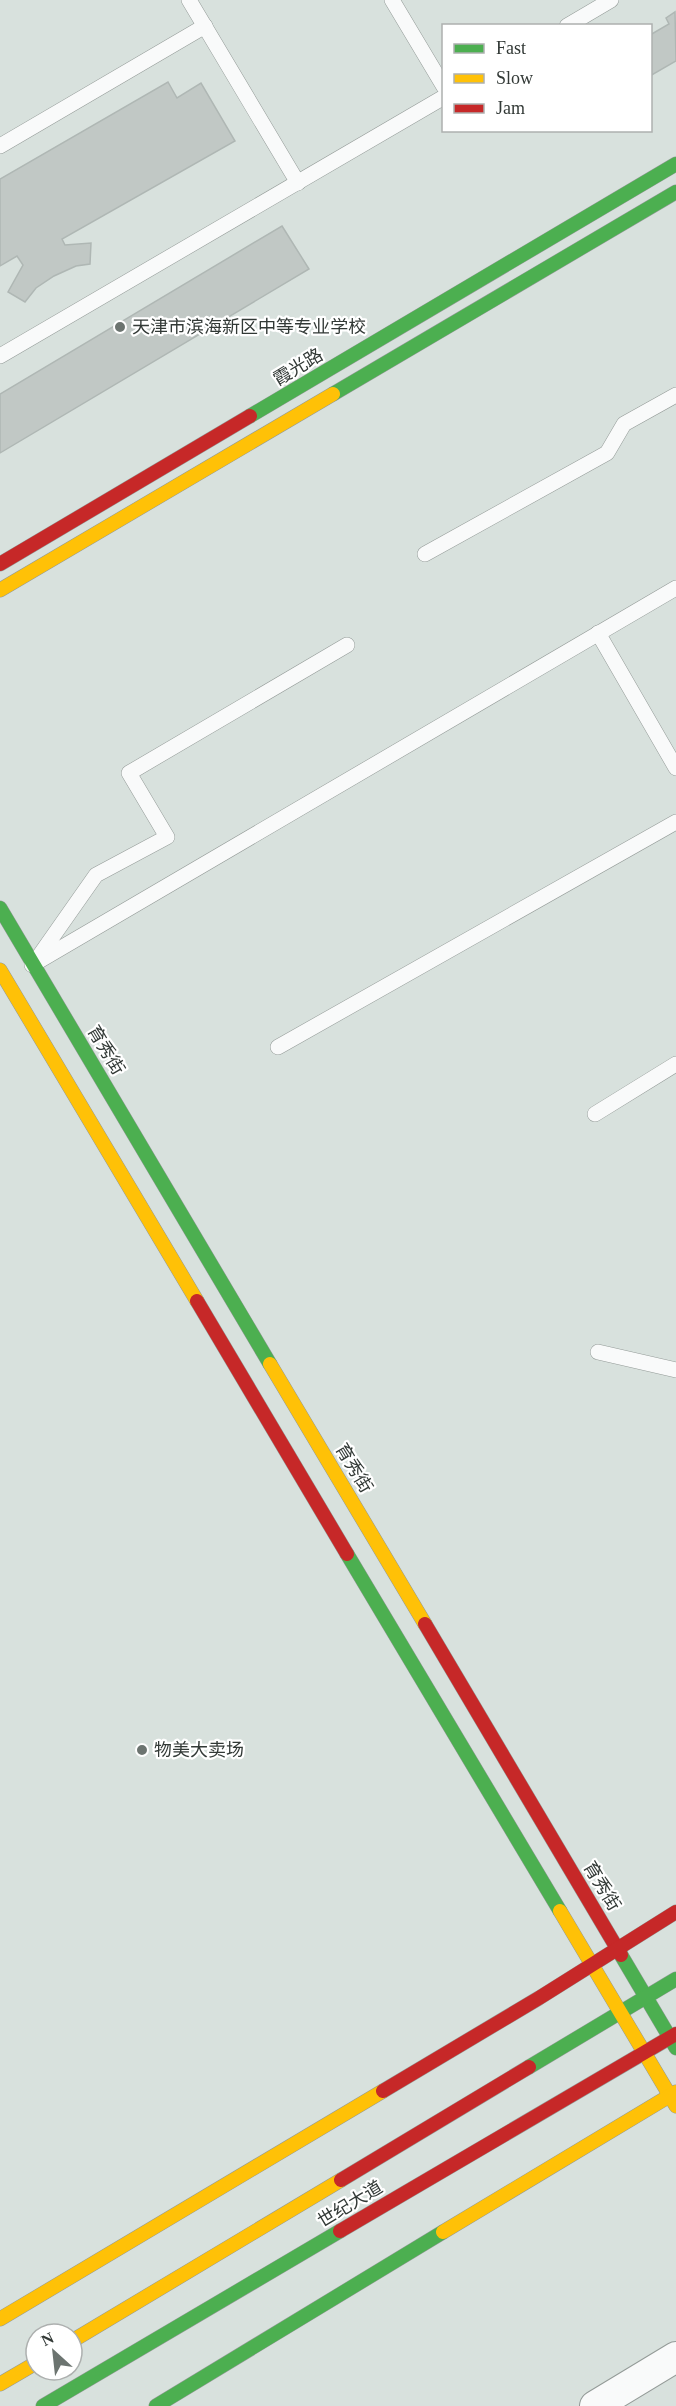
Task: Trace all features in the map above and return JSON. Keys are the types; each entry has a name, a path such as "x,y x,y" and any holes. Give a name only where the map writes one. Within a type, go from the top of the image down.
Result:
{"street":[{"name":"霞光路","path":"0,564 676,164"},
{"path":"0,590 676,192"},
{"name":"育秀街","path":"0,908 674,2039"},
{"path":"2,974 621,2013 674,2098 156,2406"},
{"path":"0,2319 593,1965 676,1912"},
{"name":"世纪大道","path":"84,2334 676,1979"},
{"name":"世纪大道","path":"43,2406 645,2051 674,2039"},
{"path":"595,2406 676,2357"},
{"path":"0,2384 24,2370"}],"lane":[{"path":"189,0 298,183"},
{"path":"392,0 442,84"},
{"path":"570,24 611,0"},
{"path":"0,146 205,26"},
{"path":"0,357 442,99"},
{"path":"425,554 606,453 624,424 676,395"},
{"path":"2,974 34,964 676,588"},
{"path":"598,633 676,768"},
{"path":"34,964 96,875 167,837 129,773 347,645"},
{"path":"278,1047 676,822"},
{"path":"595,1114 676,1064"},
{"path":"598,1352 676,1370"}],"building":[{"path":"675,12 676,61 652,75 652,34 669,24 666,18"},
{"path":"168,82 177,98 201,83 235,141 62,239 65,245 91,243 90,264 76,266 54,276 36,288 25,302 8,292 23,265 17,256 0,266 0,179"},
{"path":"282,226 309,269 0,453 0,394"}],"traffic: fast":[{"path":"250,416 676,164"},
{"path":"333,394 676,192"},
{"path":"0,908 270,1364"},
{"path":"347,1554 560,1911"},
{"path":"621,1955 676,2048"},
{"path":"529,2067 676,1979"},
{"path":"43,2406 340,2231"},
{"path":"156,2406 443,2232"}],"traffic: slow":[{"path":"0,590 333,394"},
{"path":"0,970 197,1301"},
{"path":"270,1364 425,1624"},
{"path":"560,1911 676,2106"},
{"path":"0,2319 383,2091"},
{"path":"443,2232 676,2092"},
{"path":"84,2334 341,2180"},
{"path":"0,2384 24,2370"}],"traffic: jam":[{"path":"0,564 250,416"},
{"path":"197,1301 347,1554"},
{"path":"425,1624 621,1955"},
{"path":"383,2091 539,1998 676,1912"},
{"path":"340,2231 676,2034"},
{"path":"341,2180 529,2067"}],"place":[{"name":"天津市滨海新区中等专业学校","path":"120,327"},
{"name":"物美大卖场","path":"142,1750"}]}
